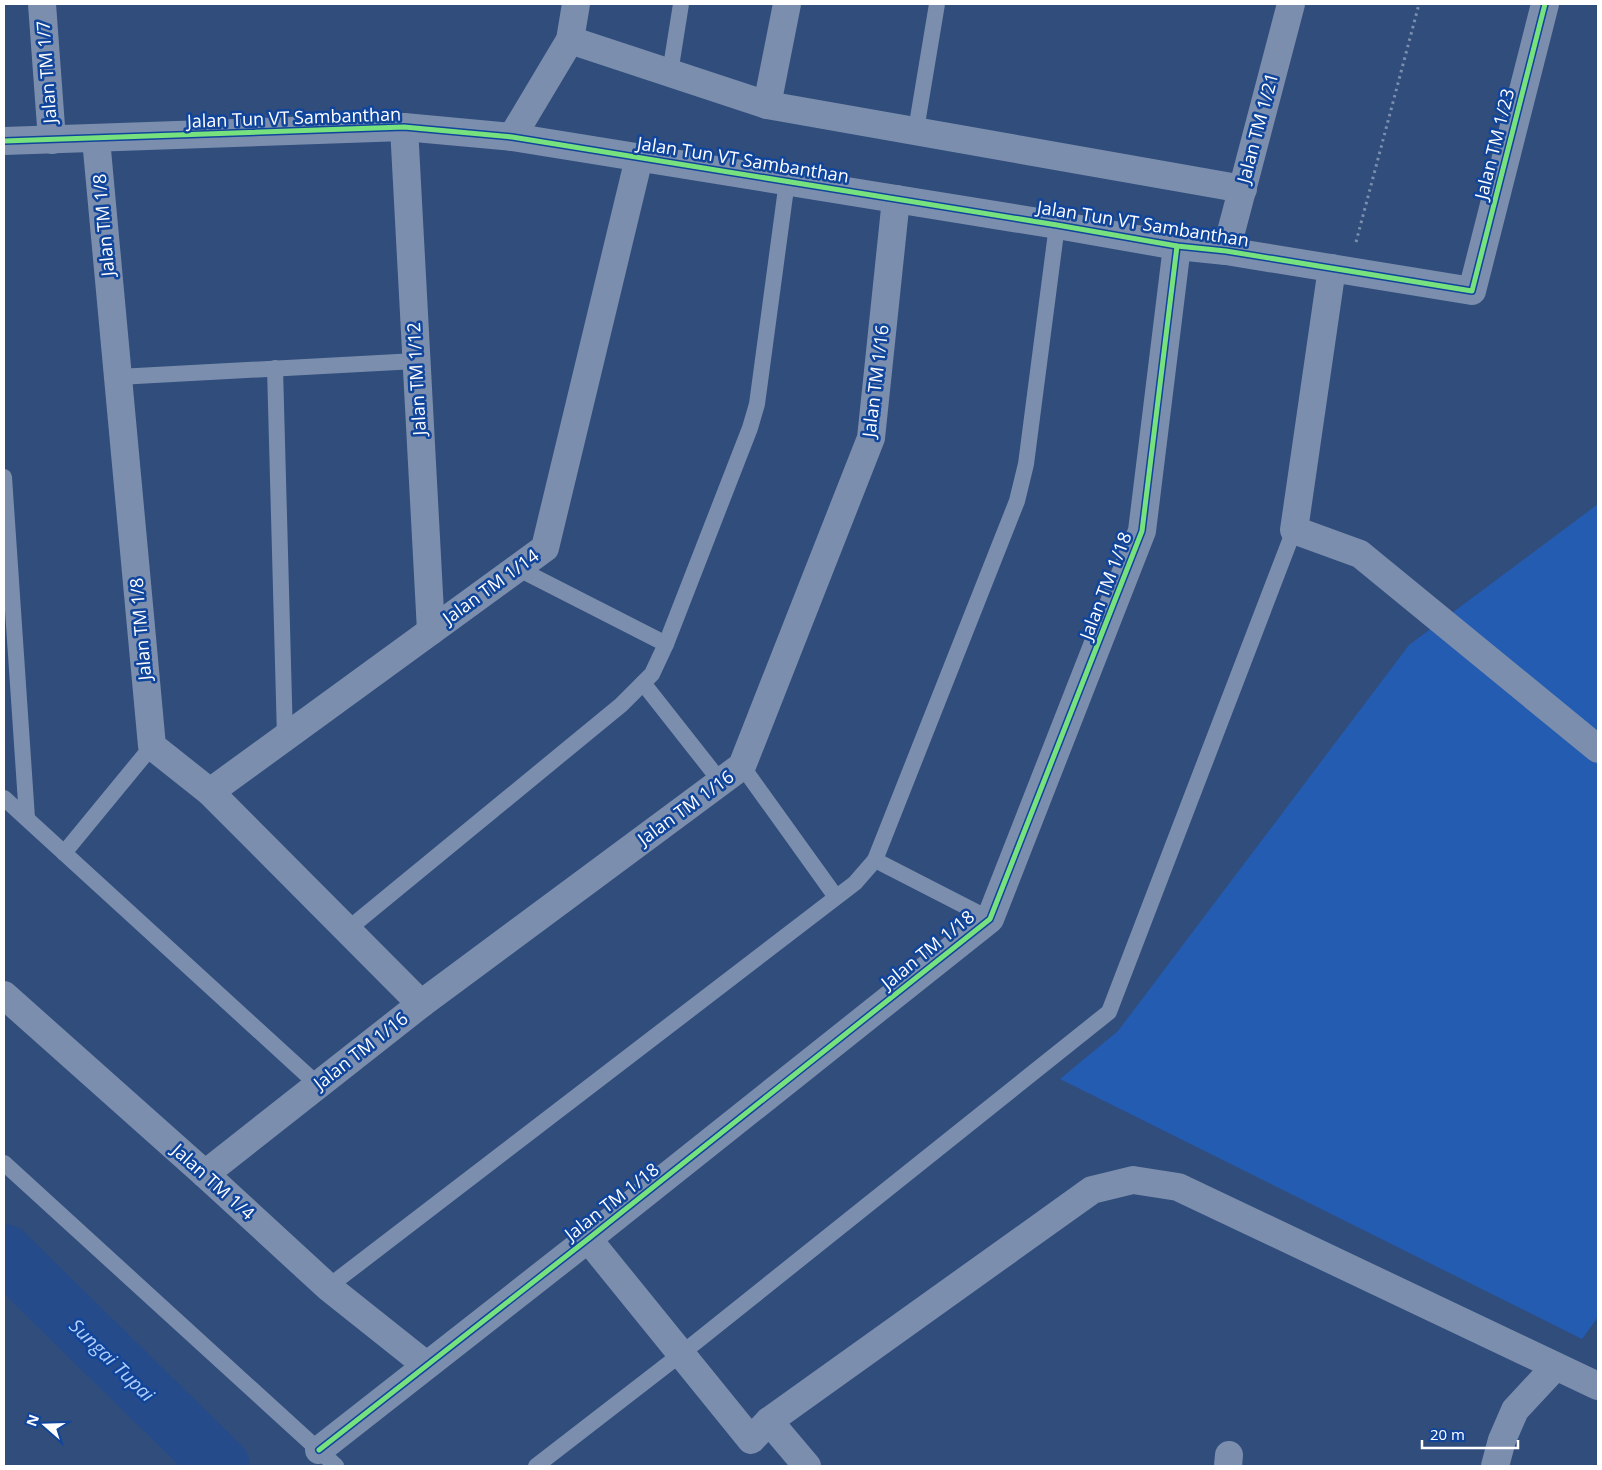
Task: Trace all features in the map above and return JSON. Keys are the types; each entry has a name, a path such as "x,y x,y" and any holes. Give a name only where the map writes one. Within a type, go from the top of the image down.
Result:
{"street":[{"name":"Jalan TM 1/7","path":"42,4 52,140"},
{"path":"512,137 570,40 576,4"},
{"path":"767,105 787,4"},
{"name":"Jalan TM 1/21","path":"1226,251 1290,4"},
{"name":"Jalan TM 1/23","path":"1472,291 1546,4"},
{"path":"570,40 767,105 1243,189"},
{"name":"Jalan Tun VT Sambanthan","path":"4,141 404,127 512,137 1177,246 1226,251 1472,291"},
{"name":"Jalan TM 1/12","path":"404,127 431,631"},
{"name":"Jalan TM 1/8","path":"96,139 152,746"},
{"name":"Jalan TM 1/14","path":"210,792 546,548 639,158"},
{"name":"Jalan TM 1/16","path":"205,1174 421,1004 732,774 871,438 896,199"},
{"name":"Jalan TM 1/18","path":"328,1458 426,1365 588,1239 990,919 1142,531 1177,246"},
{"path":"1340,270 1294,530 1360,554 1598,748"},
{"path":"152,746 210,792 421,1004"},
{"name":"Jalan TM 1/4","path":"6,1001 205,1174 328,1287 426,1365"},
{"path":"588,1239 750,1440 769,1421 1092,1190 1133,1180 1178,1187 1598,1386"},
{"path":"1495,1466 1502,1440 1515,1410 1555,1367"},
{"path":"769,1421 808,1466"}],"lane":[{"path":"670,73 681,4"},
{"path":"916,130 937,4"},
{"path":"347,930 622,705 652,674 666,644 750,428 757,404 787,181"},
{"path":"328,1287 836,897 855,882 875,860 1017,501 1026,464 1057,225"},
{"path":"118,377 416,360"},
{"path":"276,368 285,737"},
{"path":"4,477 27,818"},
{"path":"536,1466 681,1354 1109,1012 1294,530"},
{"path":"517,568 666,644"},
{"path":"643,683 732,774 836,897"},
{"path":"64,852 152,746"},
{"path":"4,798 318,1085"},
{"path":"875,860 990,919"},
{"path":"4,1163 328,1458"}],"path":[{"path":"1340,270 1419,4"}],"shaded area":[{"path":"1598,504 1598,1317 1582,1339 1060,1079 1118,1031 1409,645"}],"waterway":[{"name":"Sungai Tupai","path":"4,1253 221,1466"}],"cycle path":[{"path":"4,141 404,127 512,137 1177,246 1226,251 1472,291 1545,4"},
{"path":"319,1450 990,919 1142,531 1177,246"}]}
